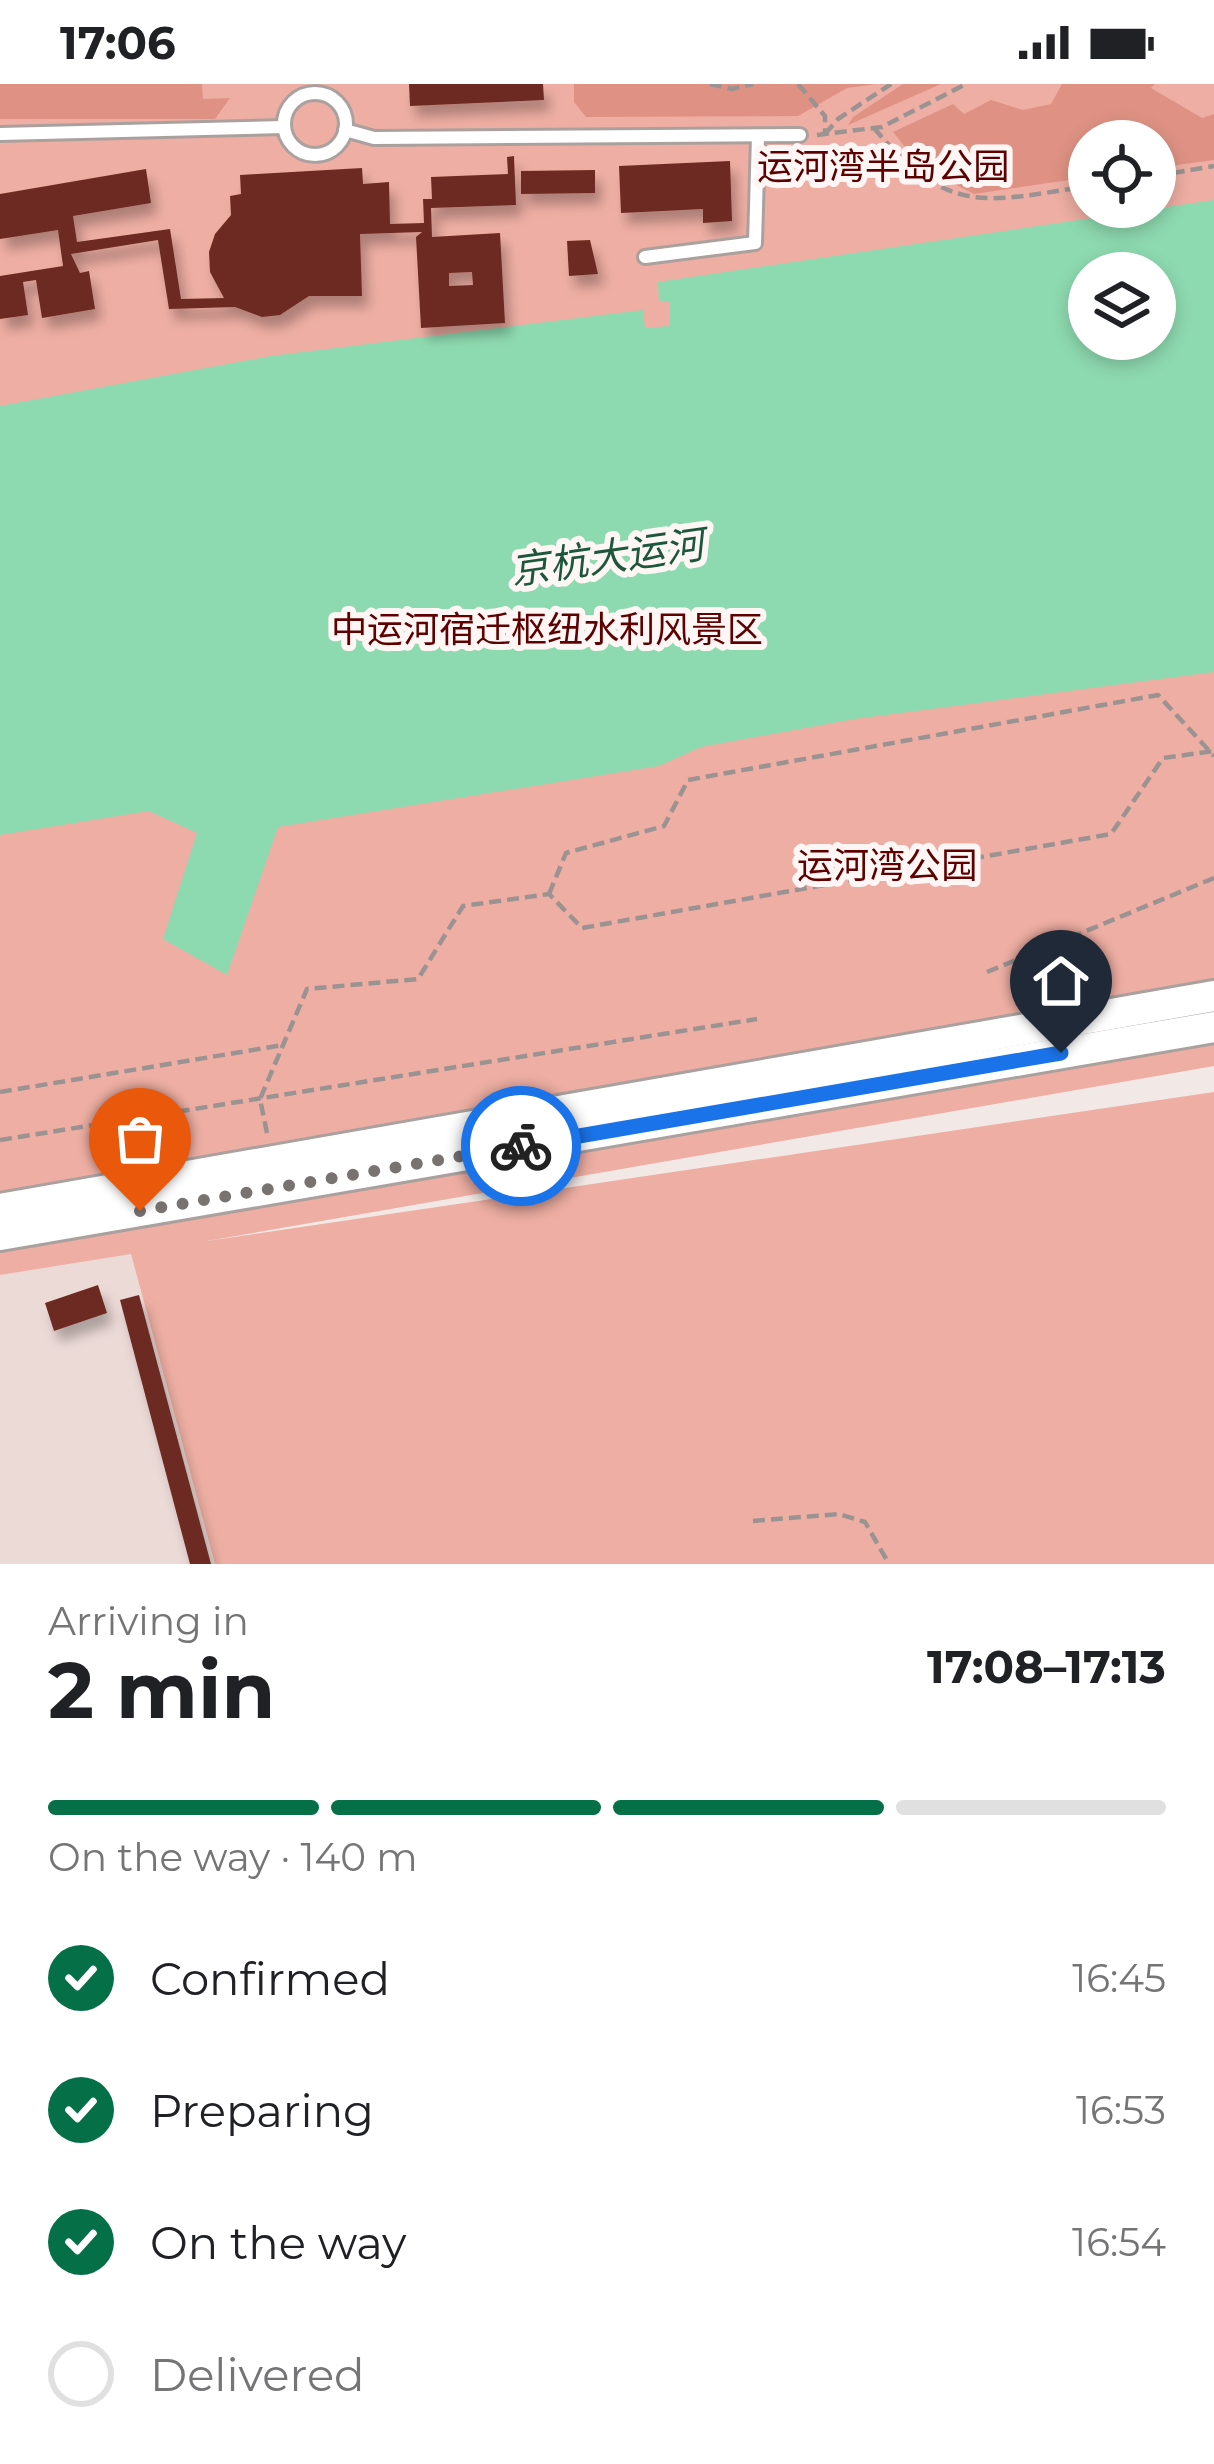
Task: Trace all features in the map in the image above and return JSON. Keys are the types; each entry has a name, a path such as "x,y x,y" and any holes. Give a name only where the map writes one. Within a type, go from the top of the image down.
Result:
{"street":[{"path":"0,1209 1214,996"},
{"path":"0,1235 1214,1027"}],"lane":[{"path":"313,89 338,104 345,130 336,147 308,154 292,145 284,127 295,100 313,89"},
{"path":"0,134 284,127"},
{"path":"345,130 374,138 800,135"},
{"path":"646,256 755,243 758,136"}],"path":[{"path":"710,84 732,89 753,84"},
{"path":"798,84 825,116 825,134 838,119 891,84"},
{"path":"800,135 874,128 966,84"},
{"path":"874,128 914,172 961,198 1006,199 1068,189"},
{"path":"1176,172 1214,166"},
{"path":"549,893 566,853 664,826 688,781 1159,694 1213,753"},
{"path":"549,893 582,928 1111,834 1163,758 1213,753"},
{"path":"987,972 1214,878"},
{"path":"272,1162 260,1099 307,989 418,979 463,906 549,893"},
{"path":"0,1141 757,1019"},
{"path":"0,1092 283,1045"},
{"path":"753,1521 838,1514 865,1522 889,1564"}],"shaded area":[{"path":"0,84 202,84 203,99 230,98 215,119 0,119"},
{"path":"574,84 877,84 847,88 798,116 586,117 574,102"},
{"path":"903,84 941,84 848,125 853,117"},
{"path":"1062,84 1155,84 1151,88 1202,118 1214,114 1214,160 1176,165 1176,120 1068,120 1068,180 974,194 921,167 893,132 953,104 964,114 991,100 1023,110 1051,104"},
{"path":"131,1253 215,1564 0,1564 0,1275"}],"green space":[{"name":"中运河宿迁枢纽水利风景区","path":"0,84 1214,84 1214,1066 207,1241 1214,1092 1214,1564 215,1564 131,1254 0,1275"}],"water":[{"name":"京杭大运河","path":"1214,200 1214,672 855,719 701,747 659,766 278,827 227,975 163,939 197,833 149,811 0,835 0,406 271,356 643,310 645,328 670,326 670,302 659,302 658,282 1068,222 1068,228 1176,228 1176,206"}],"building":[{"path":"409,84 543,84 544,100 410,106"},
{"path":"514,156 516,205 431,208 432,237 500,233 505,323 421,328 416,237 422,232 360,234 362,296 309,296 280,315 262,317 235,307 169,309 158,240 71,254 80,273 89,271 95,309 42,318 36,280 23,282 28,315 0,319 0,276 63,266 58,230 0,239 0,194 146,169 151,203 73,216 77,242 170,229 181,299 224,298 210,272 209,252 215,234 231,215 230,196 241,194 240,175 362,168 363,184 389,182 390,224 424,223 423,199 432,199 431,177 508,174 507,157","holes":["472,272 473,285 449,286 449,273"]},
{"path":"730,161 732,221 703,223 703,209 621,213 619,166"},
{"path":"595,170 595,193 521,194 521,171"},
{"path":"590,240 598,274 569,276 567,241"},
{"path":"98,1285 107,1313 54,1331 45,1303"},
{"path":"139,1295 211,1564 190,1564 120,1300"}],"way so far":[{"path":"140,1211 521,1146"}],"route":[{"path":"521,1146 1061,1053"}],"park label":[{"name":"运河湾半岛公园","path":"883,166"},
{"name":"运河湾公园","path":"887,865"}]}
